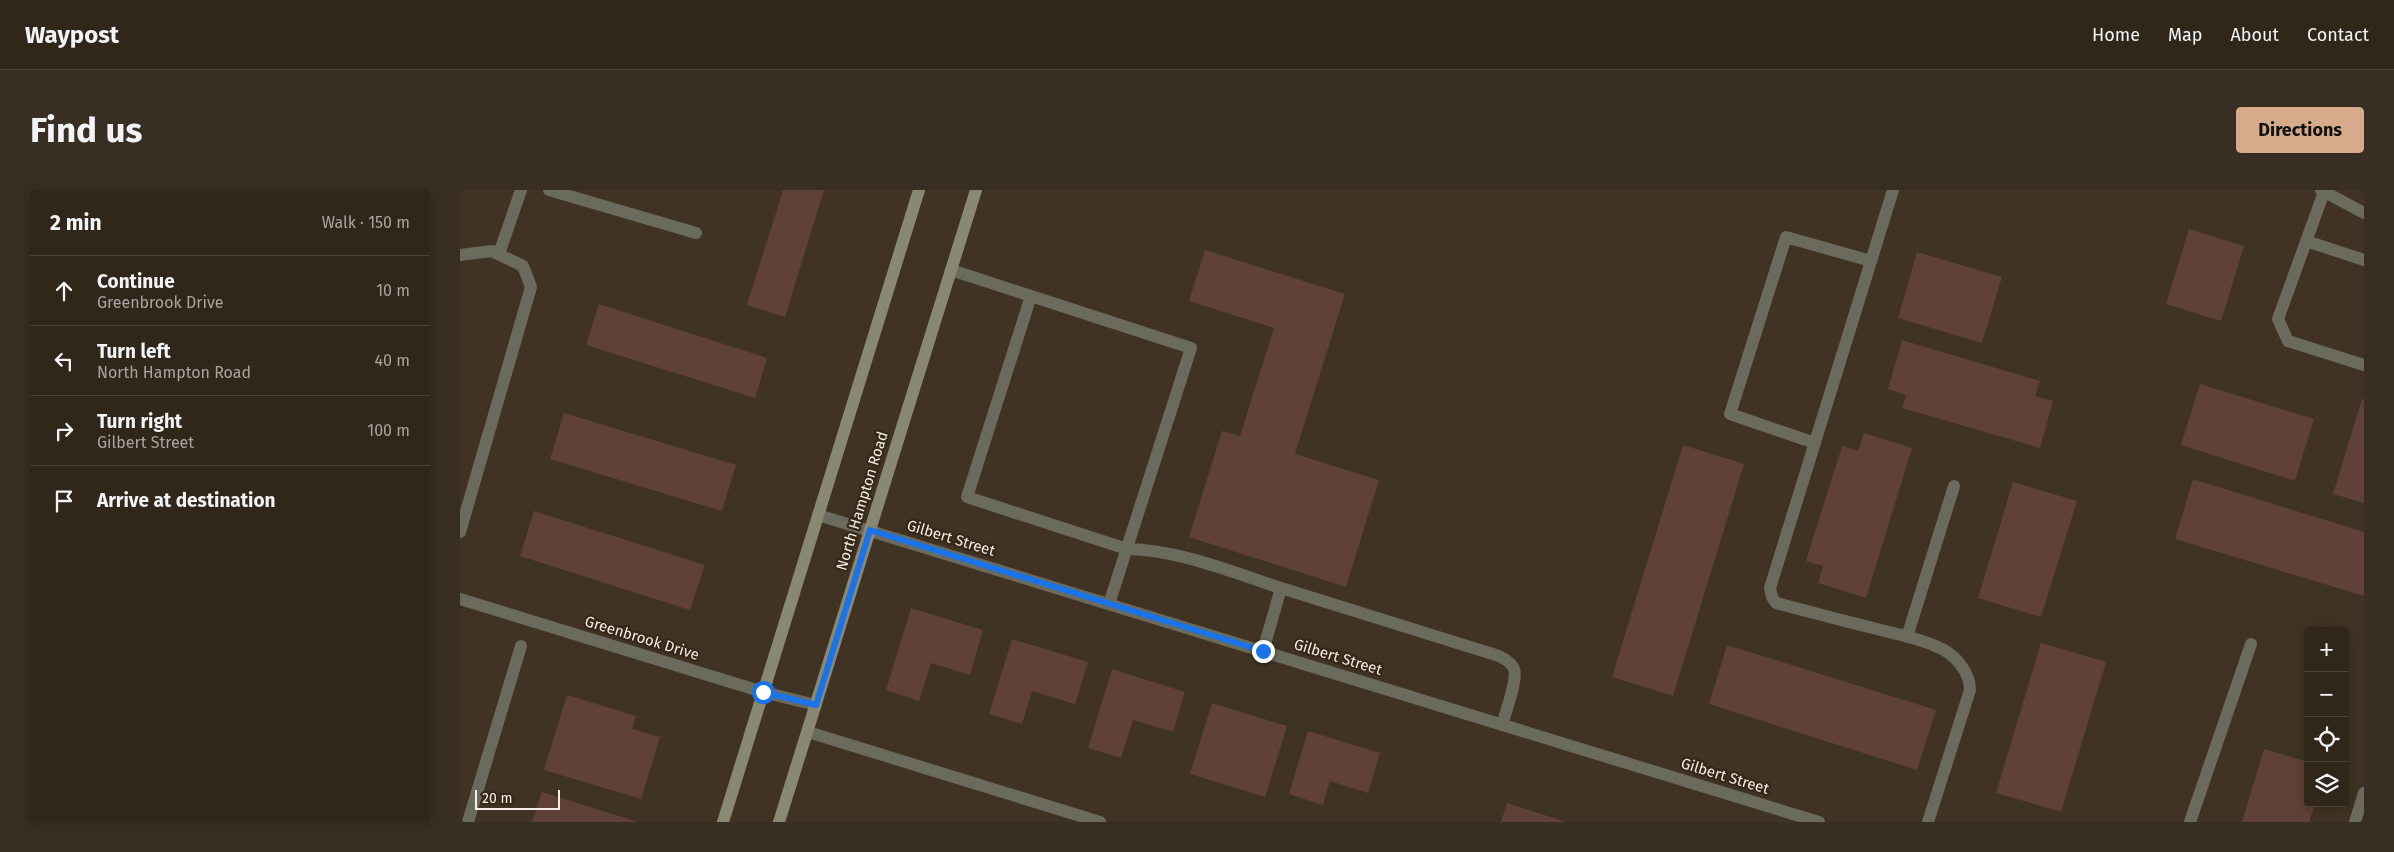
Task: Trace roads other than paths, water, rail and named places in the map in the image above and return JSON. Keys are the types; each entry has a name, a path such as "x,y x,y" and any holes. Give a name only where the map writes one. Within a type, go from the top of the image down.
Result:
{"main road":[{"path":"723,822 919,190"},
{"name":"North Hampton Road","path":"780,822 976,190"}],"street":[{"path":"499,254 521,190"},
{"path":"549,190 696,233"},
{"path":"1893,190 1770,588 1776,603 1908,637 1945,650 1957,660 1970,681 1970,690 1928,822"},
{"path":"2364,214 2322,191 2278,319 2288,341 2364,365"},
{"path":"1815,443 1730,414 1786,237 1872,261"},
{"path":"2306,241 2364,260"},
{"path":"460,255 492,251 499,254 523,266 532,287 460,532"},
{"path":"951,270 1191,348 1109,604"},
{"path":"1031,296 967,497 1127,549 1151,550 1173,554 1499,656 1508,661 1514,669 1515,679 1502,724"},
{"path":"1908,637 1954,486"},
{"name":"Gilbert Street","path":"818,515 1818,822"},
{"path":"1263,651 1281,588"},
{"name":"Greenbrook Drive","path":"460,599 763,692 816,705"},
{"path":"2190,822 2251,644"},
{"path":"468,822 521,646"},
{"path":"808,732 1100,822"},
{"path":"2355,822 2364,794"}]}
